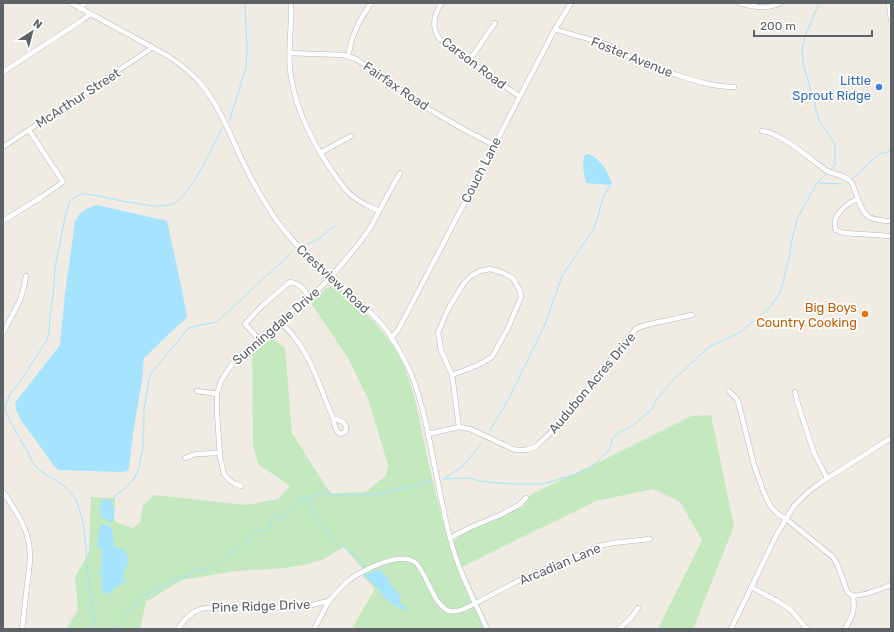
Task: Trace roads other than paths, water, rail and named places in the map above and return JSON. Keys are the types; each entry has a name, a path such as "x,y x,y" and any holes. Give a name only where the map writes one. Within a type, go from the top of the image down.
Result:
{"street":[{"name":"Crestview Road","path":"71,3 180,64 193,75 203,86 212,100 257,191 277,221 294,242 310,258 372,314 391,338 408,366 418,392 450,538 461,571 487,629"},
{"path":"80,9 85,3"},
{"path":"291,3 290,68 297,105 305,125 320,153 338,181 357,200 379,211"},
{"path":"348,56 352,39 359,22 371,3"},
{"name":"Carson Road","path":"441,3 435,15 434,26 441,41 519,96"},
{"name":"Couch Lane","path":"391,338 398,330 408,313 554,29 571,3"},
{"path":"740,3 752,7 764,8 780,3"},
{"path":"889,3 891,20"},
{"path":"3,72 90,14"},
{"path":"469,61 495,23"},
{"name":"Foster Avenue","path":"554,29 621,50 649,67 702,82 725,87 734,87"},
{"name":"McArthur Street","path":"3,147 149,50 151,47"},
{"name":"Fairfax Road","path":"290,53 348,56 362,63 442,117 494,145"},
{"path":"3,221 63,182 29,130"},
{"path":"762,131 777,135 827,171 846,177 852,183 863,211 869,217 891,221"},
{"path":"320,153 351,136"},
{"name":"Sunningdale Drive","path":"241,486 229,480 224,474 222,467 217,412 217,394 221,381 236,359 279,321 310,298 331,277 361,241 372,225 400,173"},
{"path":"858,199 846,204 839,213 835,222 836,230 844,233 891,236"},
{"path":"452,375 478,365 492,357 508,328 521,297 520,291 513,278 490,268 471,276 464,283 448,309 438,333 441,350 452,375 459,427"},
{"path":"3,333 20,300 26,276"},
{"path":"260,339 245,324 290,282 297,283 310,298"},
{"name":"Audubon Acres Drive","path":"428,434 459,427 470,429 512,449 526,450 535,447 568,416 626,339 637,328 692,315"},
{"path":"279,321 295,337 304,352 334,418"},
{"path":"197,391 217,394"},
{"path":"730,391 737,399 754,465 764,493 772,507 778,514 833,557 849,594 853,596 868,593 891,585"},
{"path":"795,392 814,453 827,478"},
{"path":"731,629 751,587 794,506 813,488 827,478 891,438"},
{"path":"185,458 196,454 220,453"},
{"path":"3,492 23,525 30,549 30,562 22,629"},
{"path":"450,538 500,515 519,505 526,498"},
{"name":"Arcadian Lane","path":"475,603 524,578 599,546 650,538"},
{"name":"Pine Ridge Drive","path":"314,629 328,601 348,581 360,573 382,563 393,560 411,560 417,564 437,600 450,611 456,611 475,603"},
{"path":"751,587 771,597 791,610 807,629"},
{"path":"845,629 854,612 853,596"},
{"name":"Pine Ridge Drive","path":"178,629 185,619 197,610 204,608 302,607 328,601"},
{"path":"619,629 631,618 638,608"}],"water":[{"path":"588,154 600,162 608,174 612,184 586,183 583,168 584,156"},
{"path":"97,205 167,221 187,317 144,358 128,471 122,472 58,470 20,419 15,404 60,345 75,221 84,210"},
{"path":"103,499 109,500 114,508 114,517 111,523 102,518 100,514"},
{"path":"103,524 108,525 112,529 114,547 123,549 128,557 128,563 123,574 125,581 107,594 102,592 100,572 102,550 97,545 100,527"},
{"path":"380,569 387,577 391,586 400,595 399,603 406,607 404,611 384,597 364,575"}],"waterway":[{"path":"227,123 230,119 246,67 247,50 245,3"},
{"path":"819,3 806,34 802,49 803,63 819,120 835,144 835,165 830,171"},
{"path":"96,629 87,565 85,535 78,506 71,492 67,488 34,465 4,408 10,394 47,340 49,333 55,267 65,217 69,203 72,199 81,194 86,194 156,206 174,203 187,191 194,181 221,130 225,126"},
{"path":"853,178 879,154 891,151"},
{"path":"444,479 469,478 496,483 542,484 589,469 610,449 612,439 618,433 632,426 651,410 657,399 671,382 709,347 741,332 770,307 781,290 797,219 817,183 827,173"},
{"path":"818,183 843,184"},
{"path":"490,430 507,402 543,329 562,276 594,228 603,198 610,185"},
{"path":"306,245 318,239 335,225"},
{"path":"111,501 134,479 140,465 143,448 144,409 152,372 189,328 217,322 291,253"},
{"path":"444,479 462,467 481,444"},
{"path":"121,620 144,596 170,582 186,577 195,571 219,563 228,554 237,550 256,531 268,529 274,516 277,516 281,520 298,504 301,498 314,498 321,493 339,496 378,494 432,481"},
{"path":"306,499 322,527 337,541"},
{"path":"340,544 366,566"},
{"path":"112,629 118,623"}],"place":[{"name":"Little Sprout Ridge","path":"879,87"},
{"name":"Big Boys Country Cooking","path":"865,314"}]}
